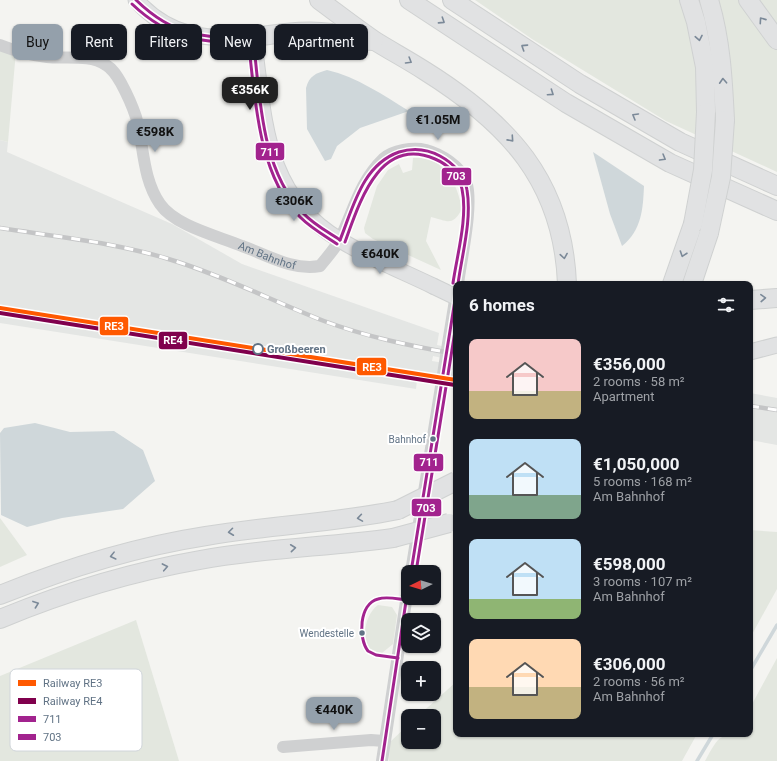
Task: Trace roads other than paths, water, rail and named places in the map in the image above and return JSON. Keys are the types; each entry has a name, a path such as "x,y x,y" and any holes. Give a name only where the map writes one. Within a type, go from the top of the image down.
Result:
{"highway":[{"path":"319,0 375,41 425,71 464,97 481,110 513,140 537,175 554,214 564,253 567,281"},
{"path":"409,0 566,103 670,163 777,211"},
{"path":"452,0 580,84 680,142 777,186"},
{"path":"465,0 482,20"},
{"path":"673,281 693,224 704,170 706,112 705,67 696,22 689,0"},
{"path":"693,281 709,232 721,177 725,120 722,65 715,21 709,0"},
{"path":"748,0 777,40"},
{"path":"266,35 288,32 318,32 360,41 375,41"},
{"path":"753,300 777,298"},
{"path":"398,510 453,483"},
{"path":"0,595 59,572 142,549 206,536 362,518 398,510 416,510 453,497"},
{"path":"0,619 56,597 126,574 201,559 320,545 341,545 393,538 452,521"}],"main road":[{"path":"136,0 153,16 178,30 210,38"},
{"path":"256,60 266,125 279,176 286,189 304,213 340,240 453,295"},
{"path":"753,351 777,345"}],"street":[{"name":"Am Bahnhof","path":"0,45 16,51 47,56 95,60 107,65 116,74 128,94 136,117 147,176 160,204 176,218 202,231 292,265 308,268 320,266 340,240 366,178 384,158 403,150 419,149 438,154 454,165 466,181 468,202 466,231 458,281"},
{"path":"412,565 453,314"},
{"path":"382,761 406,605"},
{"path":"283,747 371,740 384,741"}],"waterway":[{"path":"753,666 777,625"},
{"path":"697,761 711,737"}],"railway":[{"path":"0,228 90,241 156,255 215,275 340,327 422,348 453,353"},
{"path":"753,406 777,410"}],"rail line":[{"name":"RE3","path":"0,308 453,380"},
{"name":"RE4","path":"0,313 453,385"}],"place":[{"name":"Großbeeren","path":"258,349"},
{"name":"Bahnhof","path":"433,439"},
{"name":"Wendestelle","path":"362,633"}]}
